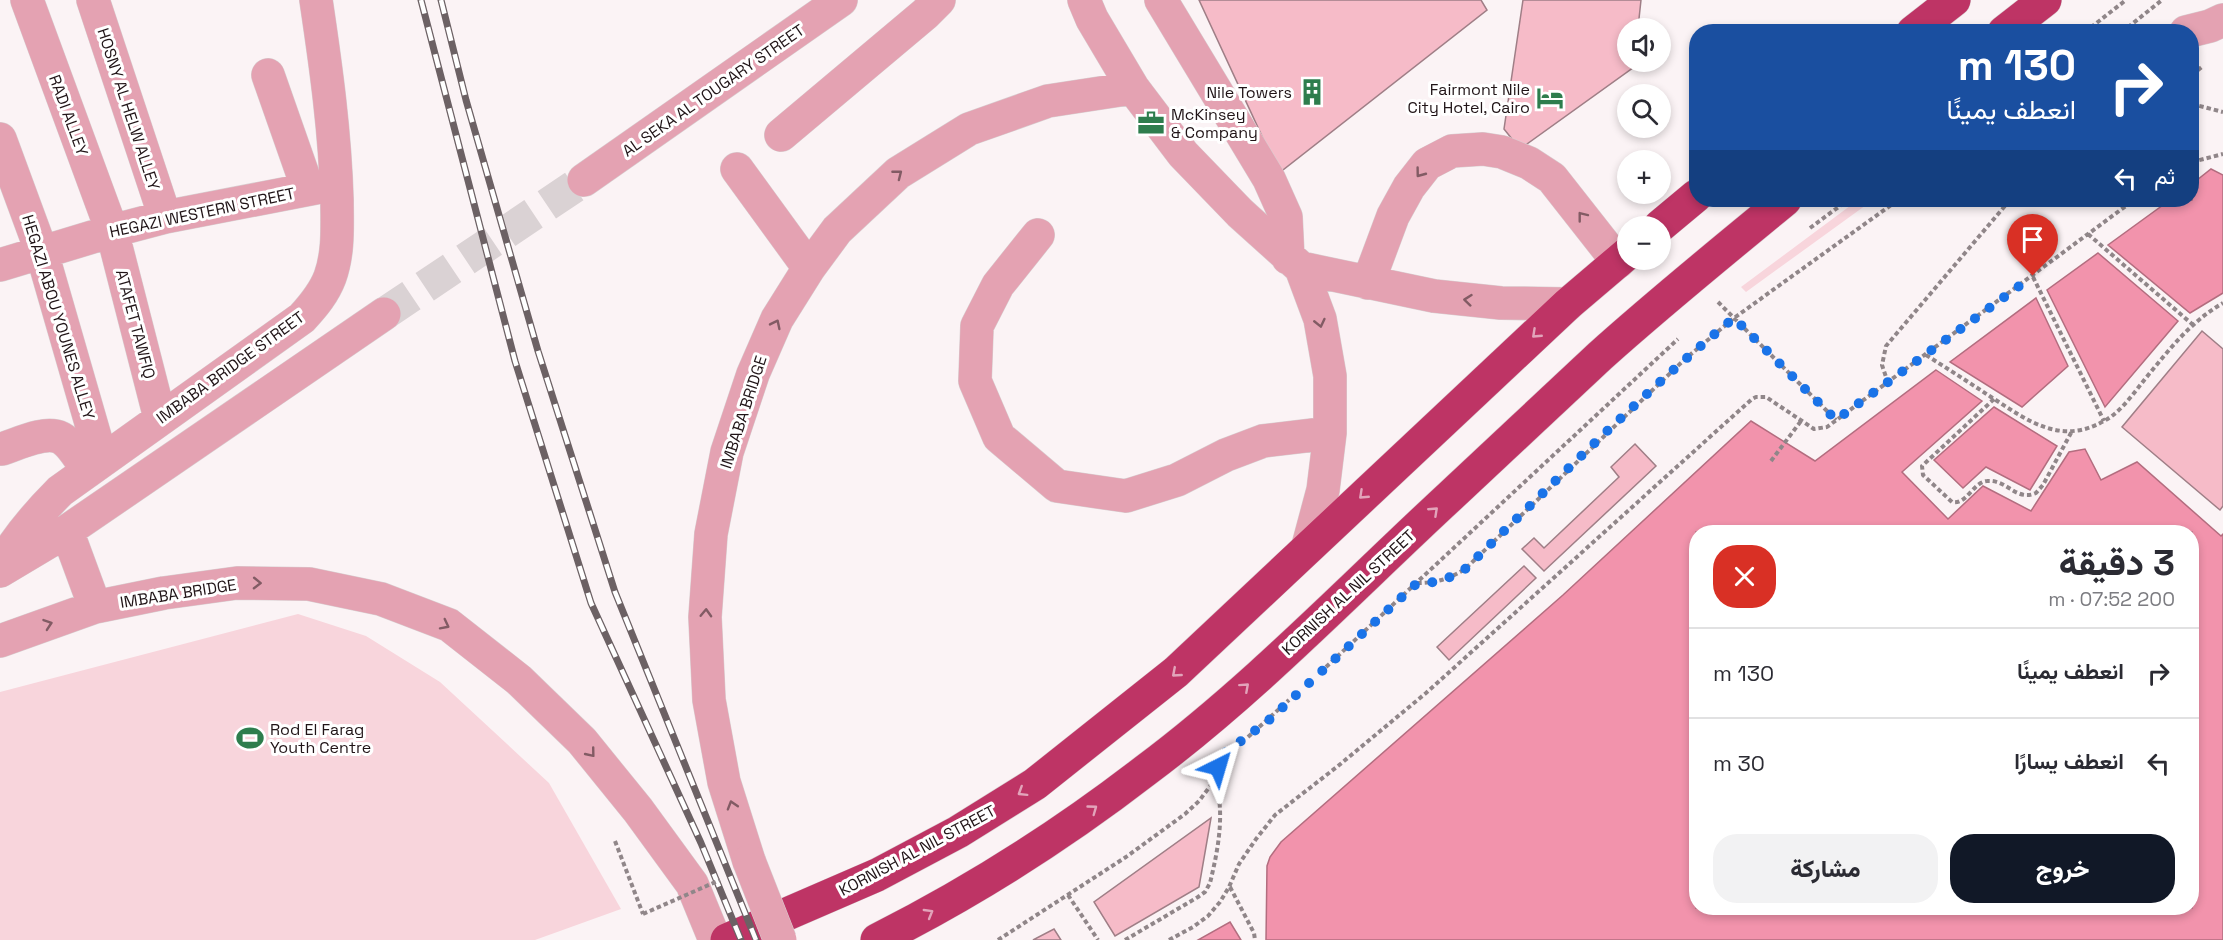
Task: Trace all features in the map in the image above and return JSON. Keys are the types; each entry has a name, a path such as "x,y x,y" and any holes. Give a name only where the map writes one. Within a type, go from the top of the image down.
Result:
{"highway":[{"path":"1923,24 1954,0"},
{"path":"2014,24 2045,0"},
{"path":"1671,217 1689,202"},
{"name":"KORNISH AL NIL STREET","path":"877,940 996,874 1073,824 1148,769 1220,710 1602,355 1777,207"},
{"name":"KORNISH AL NIL STREET","path":"727,940 877,875 958,832 1035,784 1176,672 1244,611 1308,546 1568,304 1617,263"}],"street":[{"name":"RADI ALLEY","path":"27,0 112,231"},
{"name":"HOSNY AL HELW ALLEY","path":"93,0 165,217"},
{"name":"IMBABA BRIDGE STREET","path":"0,569 14,542 35,515 60,491 302,318 319,299 330,276 336,252 322,186 331,96 316,0"},
{"name":"AL SEKA AL TOUGARY STREET","path":"584,180 841,0"},
{"path":"781,135 939,0"},
{"path":"1084,0 1092,19 1133,87 1183,153 1294,263 1368,283 1434,296 1501,303 1568,304"},
{"path":"1161,0 1269,179 1286,217 1294,263 1320,319 1330,376 1330,433 1323,490 1308,546"},
{"path":"2199,29 2223,20"},
{"path":"268,75 322,186"},
{"name":"IMBABA BRIDGE","path":"780,940 739,869 710,700 705,617 711,534 727,452 753,374 777,319 809,268 837,230 898,173 969,129 1048,101 1133,87"},
{"name":"HEGAZI ABOU YOUNES ALLEY","path":"0,140 42,253 95,466"},
{"path":"1368,283 1393,216 1409,188 1426,164 1452,151 1483,149 1502,152 1529,163 1552,178 1617,251"},
{"path":"737,169 809,268"},
{"name":"HEGAZI WESTERN STREET","path":"0,265 165,217 322,186"},
{"name":"ATAFET TAWFIQ","path":"112,231 160,418"},
{"path":"1038,235 998,285 977,326 975,381 999,437 1057,486 1126,496 1177,480 1226,455 1263,441 1330,433"},
{"name":"IMBABA BRIDGE STREET","path":"0,569 68,531 384,314"},
{"path":"2,450 41,436 61,438 95,466"},
{"path":"0,641 96,607 68,531"},
{"name":"IMBABA BRIDGE","path":"96,607 165,593 237,583 309,584 381,599 449,625 519,680 582,741 638,810 692,884 715,940"}],"path":[{"path":"2095,24 2126,0"},
{"path":"2132,24 2162,0"},
{"path":"2199,106 2223,112"},
{"path":"2199,160 2223,154"},
{"path":"1803,233 1838,207"},
{"path":"1416,584 1434,583 1450,578 1465,569 1684,360 1734,318 1888,207"},
{"path":"1888,383 1882,364 1886,346 2004,207"},
{"path":"1169,940 1208,916 1229,887 1239,864 1275,814 1338,766 1426,693 1752,399 1766,397 1814,429 1821,429 1888,383 2125,207"},
{"path":"2088,234 2192,324"},
{"path":"1694,275 1836,420"},
{"path":"2033,276 2104,421"},
{"path":"1711,309 1727,295"},
{"path":"1926,355 2038,425 2072,432 2104,421 2125,404 2192,324 2223,303"},
{"path":"1321,672 1678,338"},
{"path":"1994,399 1922,466 1923,475 1952,502 1961,501 1978,484 1986,481 1995,481 2020,495 2036,493 2072,432"},
{"path":"1771,461 1801,421"},
{"path":"1246,739 1295,696"},
{"path":"998,940 1126,857 1199,801 1214,777 1221,756 1220,710"},
{"path":"1221,756 1230,750"},
{"path":"1125,940 1198,897 1210,884 1221,817 1214,777"},
{"path":"614,838 644,914 739,869"},
{"path":"1229,887 1254,933 1255,940"},
{"path":"1068,895 1098,940"}],"shaded area":[{"path":"2211,169 2223,175 2223,293 2190,313 2108,245 2160,207 2199,207 2199,178"},
{"path":"1849,207 1863,207 1746,292 1741,287"},
{"path":"2098,253 2178,321 2105,407 2047,290"},
{"path":"2036,298 2068,366 2022,407 1950,362"},
{"path":"1936,370 1982,401 1902,472 1948,519 1983,486 2031,511 2069,452 2085,449 2101,480 2137,462 2221,536 2223,534 2223,940 1266,940 1267,866 1270,857 1281,842 1563,595 1751,421 1815,461"},
{"path":"1994,407 2057,446 2030,490 1986,467 1963,488 1934,460"},
{"name":"Rod El Farag Youth Centre","path":"298,614 366,636 440,682 549,783 621,909 535,940 0,940 0,692"},
{"path":"1230,922 1241,940 1198,940"}],"building":[{"name":"Nile Towers","path":"1199,0 1481,0 1487,10 1279,173"},
{"name":"Fairmont Nile City Hotel, Cairo","path":"1523,0 1641,0 1639,18 1617,18 1617,72 1627,72 1520,149 1504,129"},
{"path":"2202,331 2223,349 2223,506 2220,510 2122,427"},
{"path":"1635,444 1656,466 1544,571 1522,549 1534,538 1544,548 1619,477 1611,467"},
{"path":"1524,566 1536,578 1449,660 1437,647"},
{"path":"1211,818 1199,887 1115,936 1094,902"},
{"path":"1054,929 1061,940 1033,940"}],"tunnel":[{"path":"384,314 584,180"}],"railway":[{"path":"421,0 515,361 591,603 701,843 741,940"},
{"path":"441,0 466,100 538,351 615,592 756,940"}],"place":[{"name":"Nile Towers","path":"1312,92"},
{"name":"Fairmont Nile City Hotel, Cairo","path":"1550,98"},
{"name":"McKinsey & Company","path":"1151,123"},
{"name":"Rod El Farag Youth Centre","path":"250,738"}],"route":[{"path":"1218,767 1221,756 1269,720 1416,584 1434,583 1450,578 1465,569 1636,404 1734,318 1836,420 2033,276"}]}
